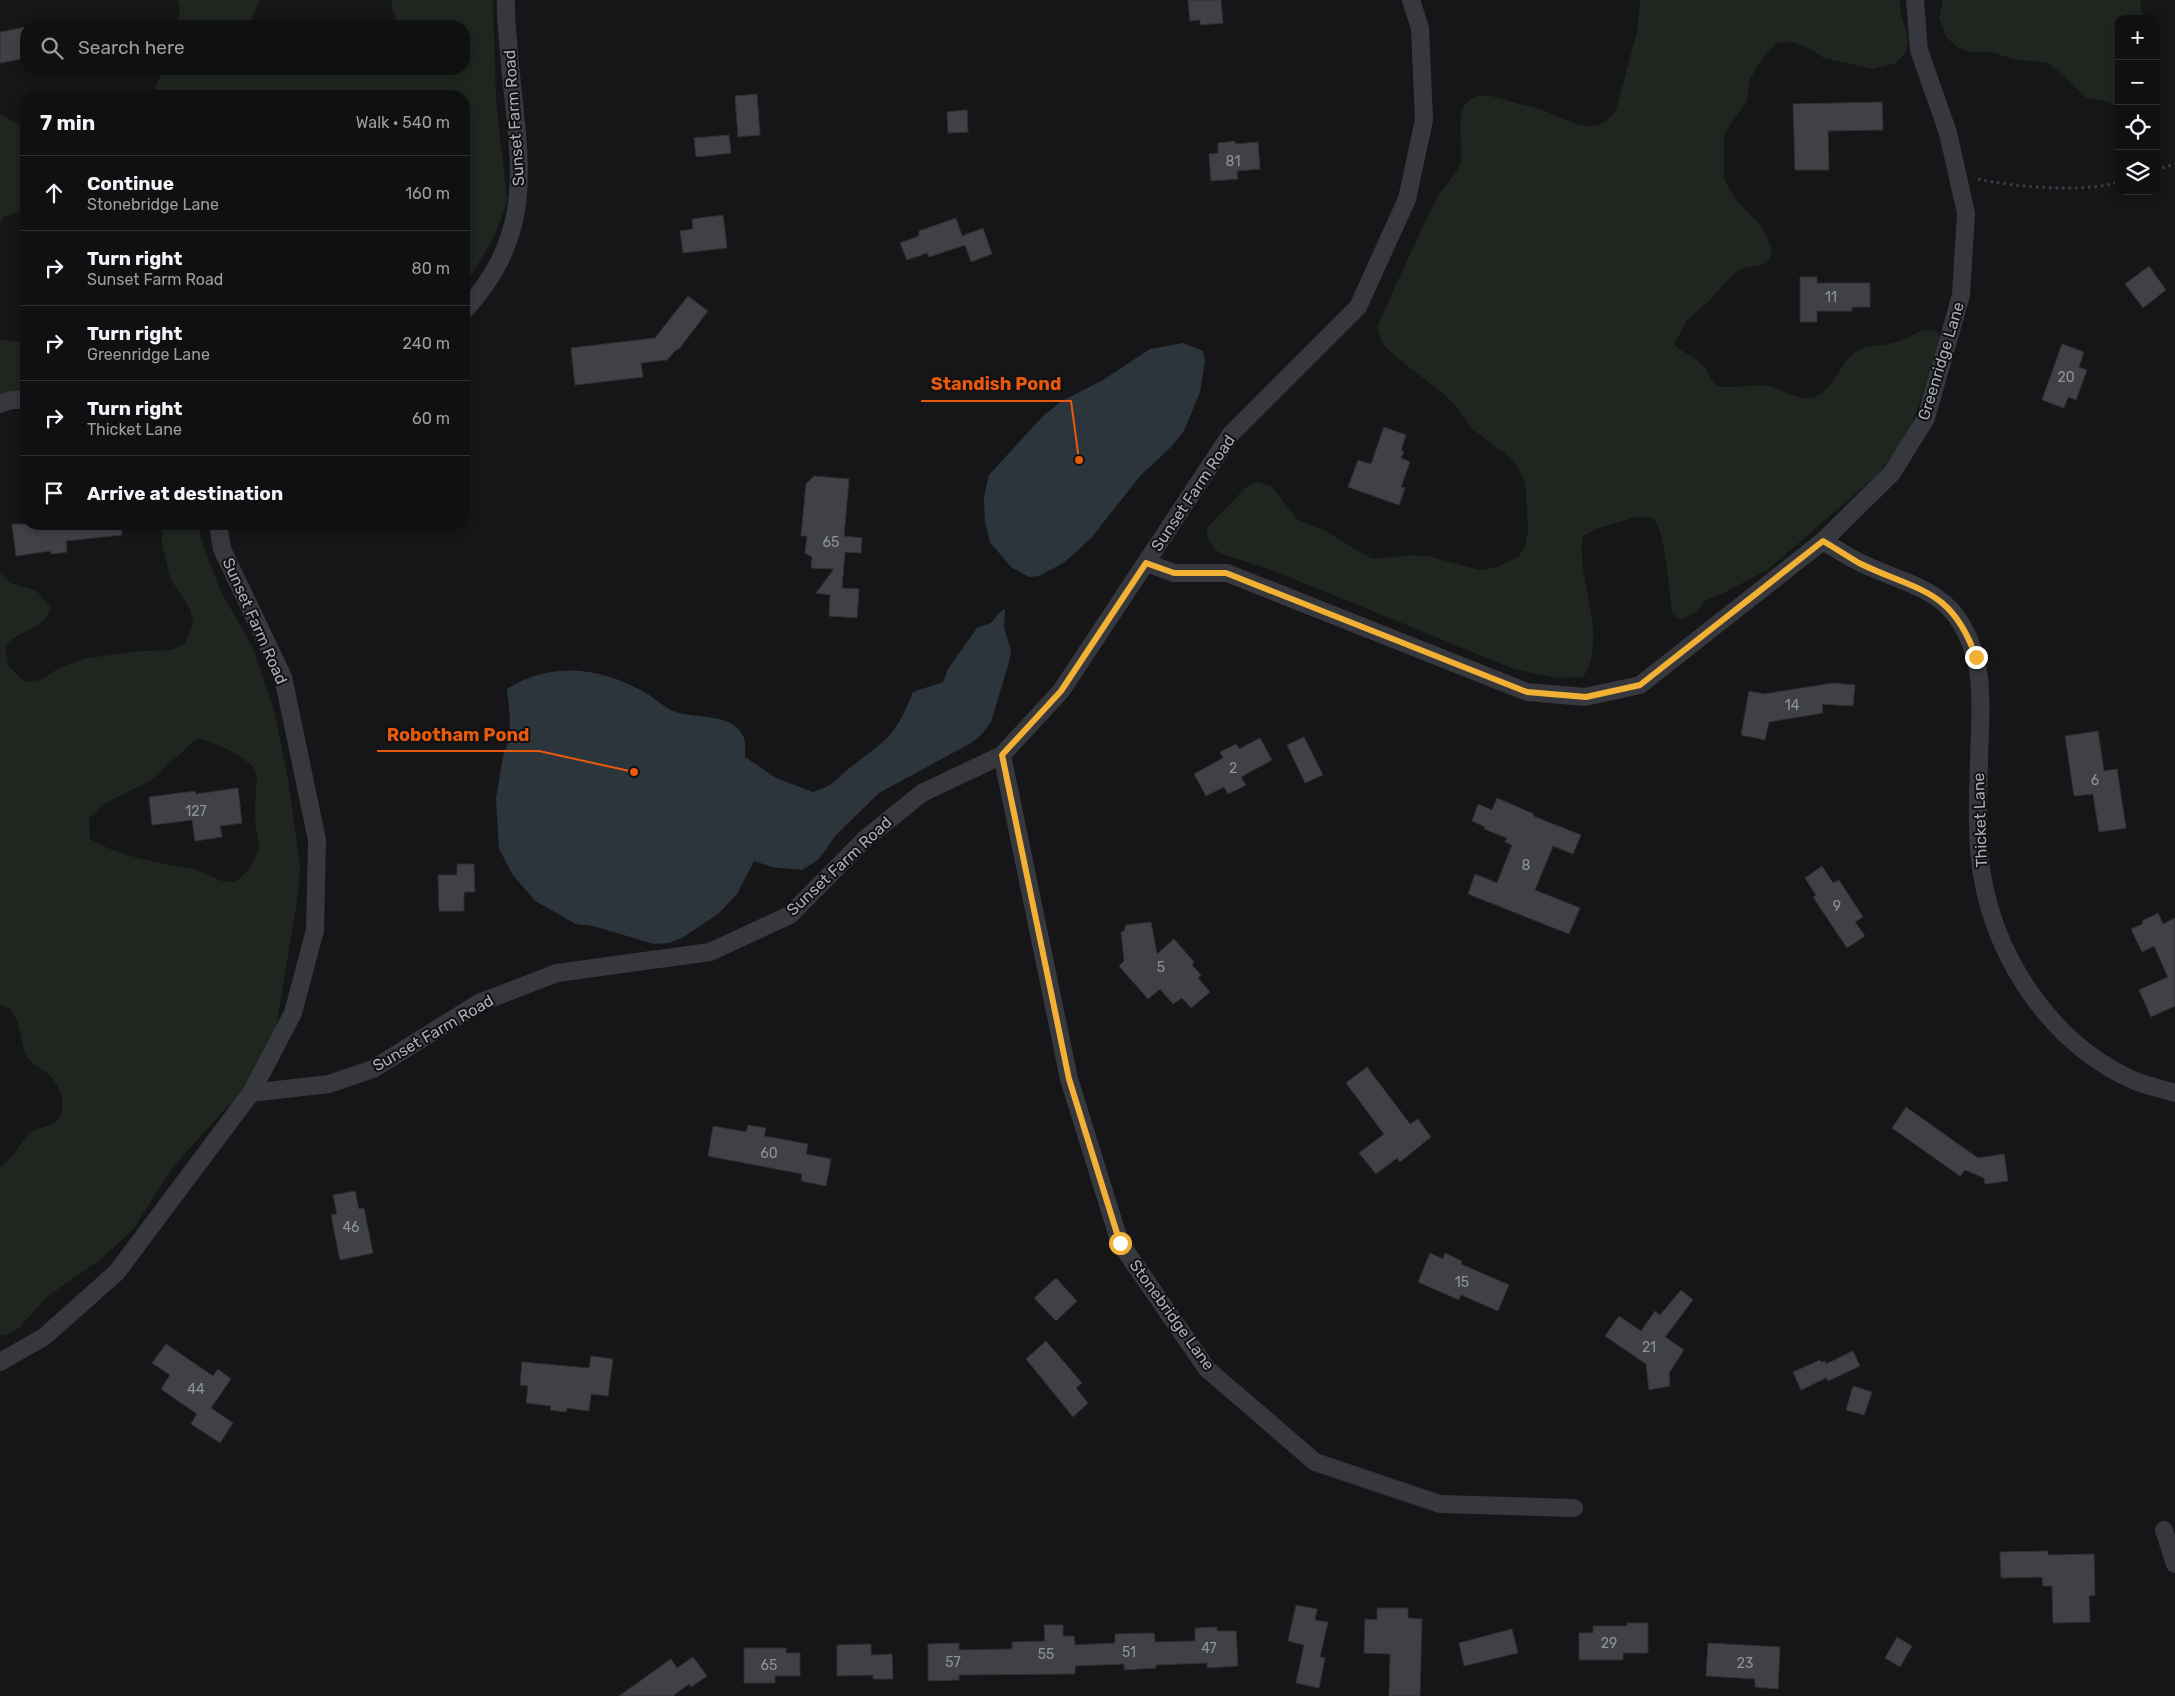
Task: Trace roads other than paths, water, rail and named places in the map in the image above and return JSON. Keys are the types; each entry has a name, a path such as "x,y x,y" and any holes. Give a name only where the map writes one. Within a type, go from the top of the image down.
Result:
{"street":[{"name":"Sunset Farm Road","path":"470,305 479,295 501,261 518,207 519,147 506,0"},
{"name":"Sunset Farm Road","path":"251,1093 329,1084 373,1069 479,1003 557,973 710,952 790,915 865,839 922,793 1002,755 1061,691 1231,434 1358,307 1406,199 1424,120 1420,28 1411,0"},
{"name":"Greenridge Lane","path":"1146,563 1174,573 1226,573 1527,692 1586,697 1640,685 1823,541 1892,473 1926,418 1961,294 1966,214 1948,133 1919,50 1915,0"},
{"path":"0,404 11,400 20,400"},
{"name":"Sunset Farm Road","path":"0,1362 44,1337 117,1272 251,1093 293,1013 315,930 317,840 283,677 222,549 219,530"},
{"name":"Thicket Lane","path":"1823,541 1859,562 1919,587 1940,599 1954,614 1968,635 1976,657 1980,688 1978,815 1982,875 1990,912 2006,952 2028,993 2080,1048 2136,1081 2175,1093"},
{"name":"Stonebridge Lane","path":"1002,755 1069,1079 1120,1243 1207,1369 1316,1462 1440,1504 1574,1508"},
{"path":"2164,1530 2175,1564"}],"place":[{"name":"Standish Pond","path":"1079,460"},
{"name":"Robotham Pond","path":"634,772"}]}
